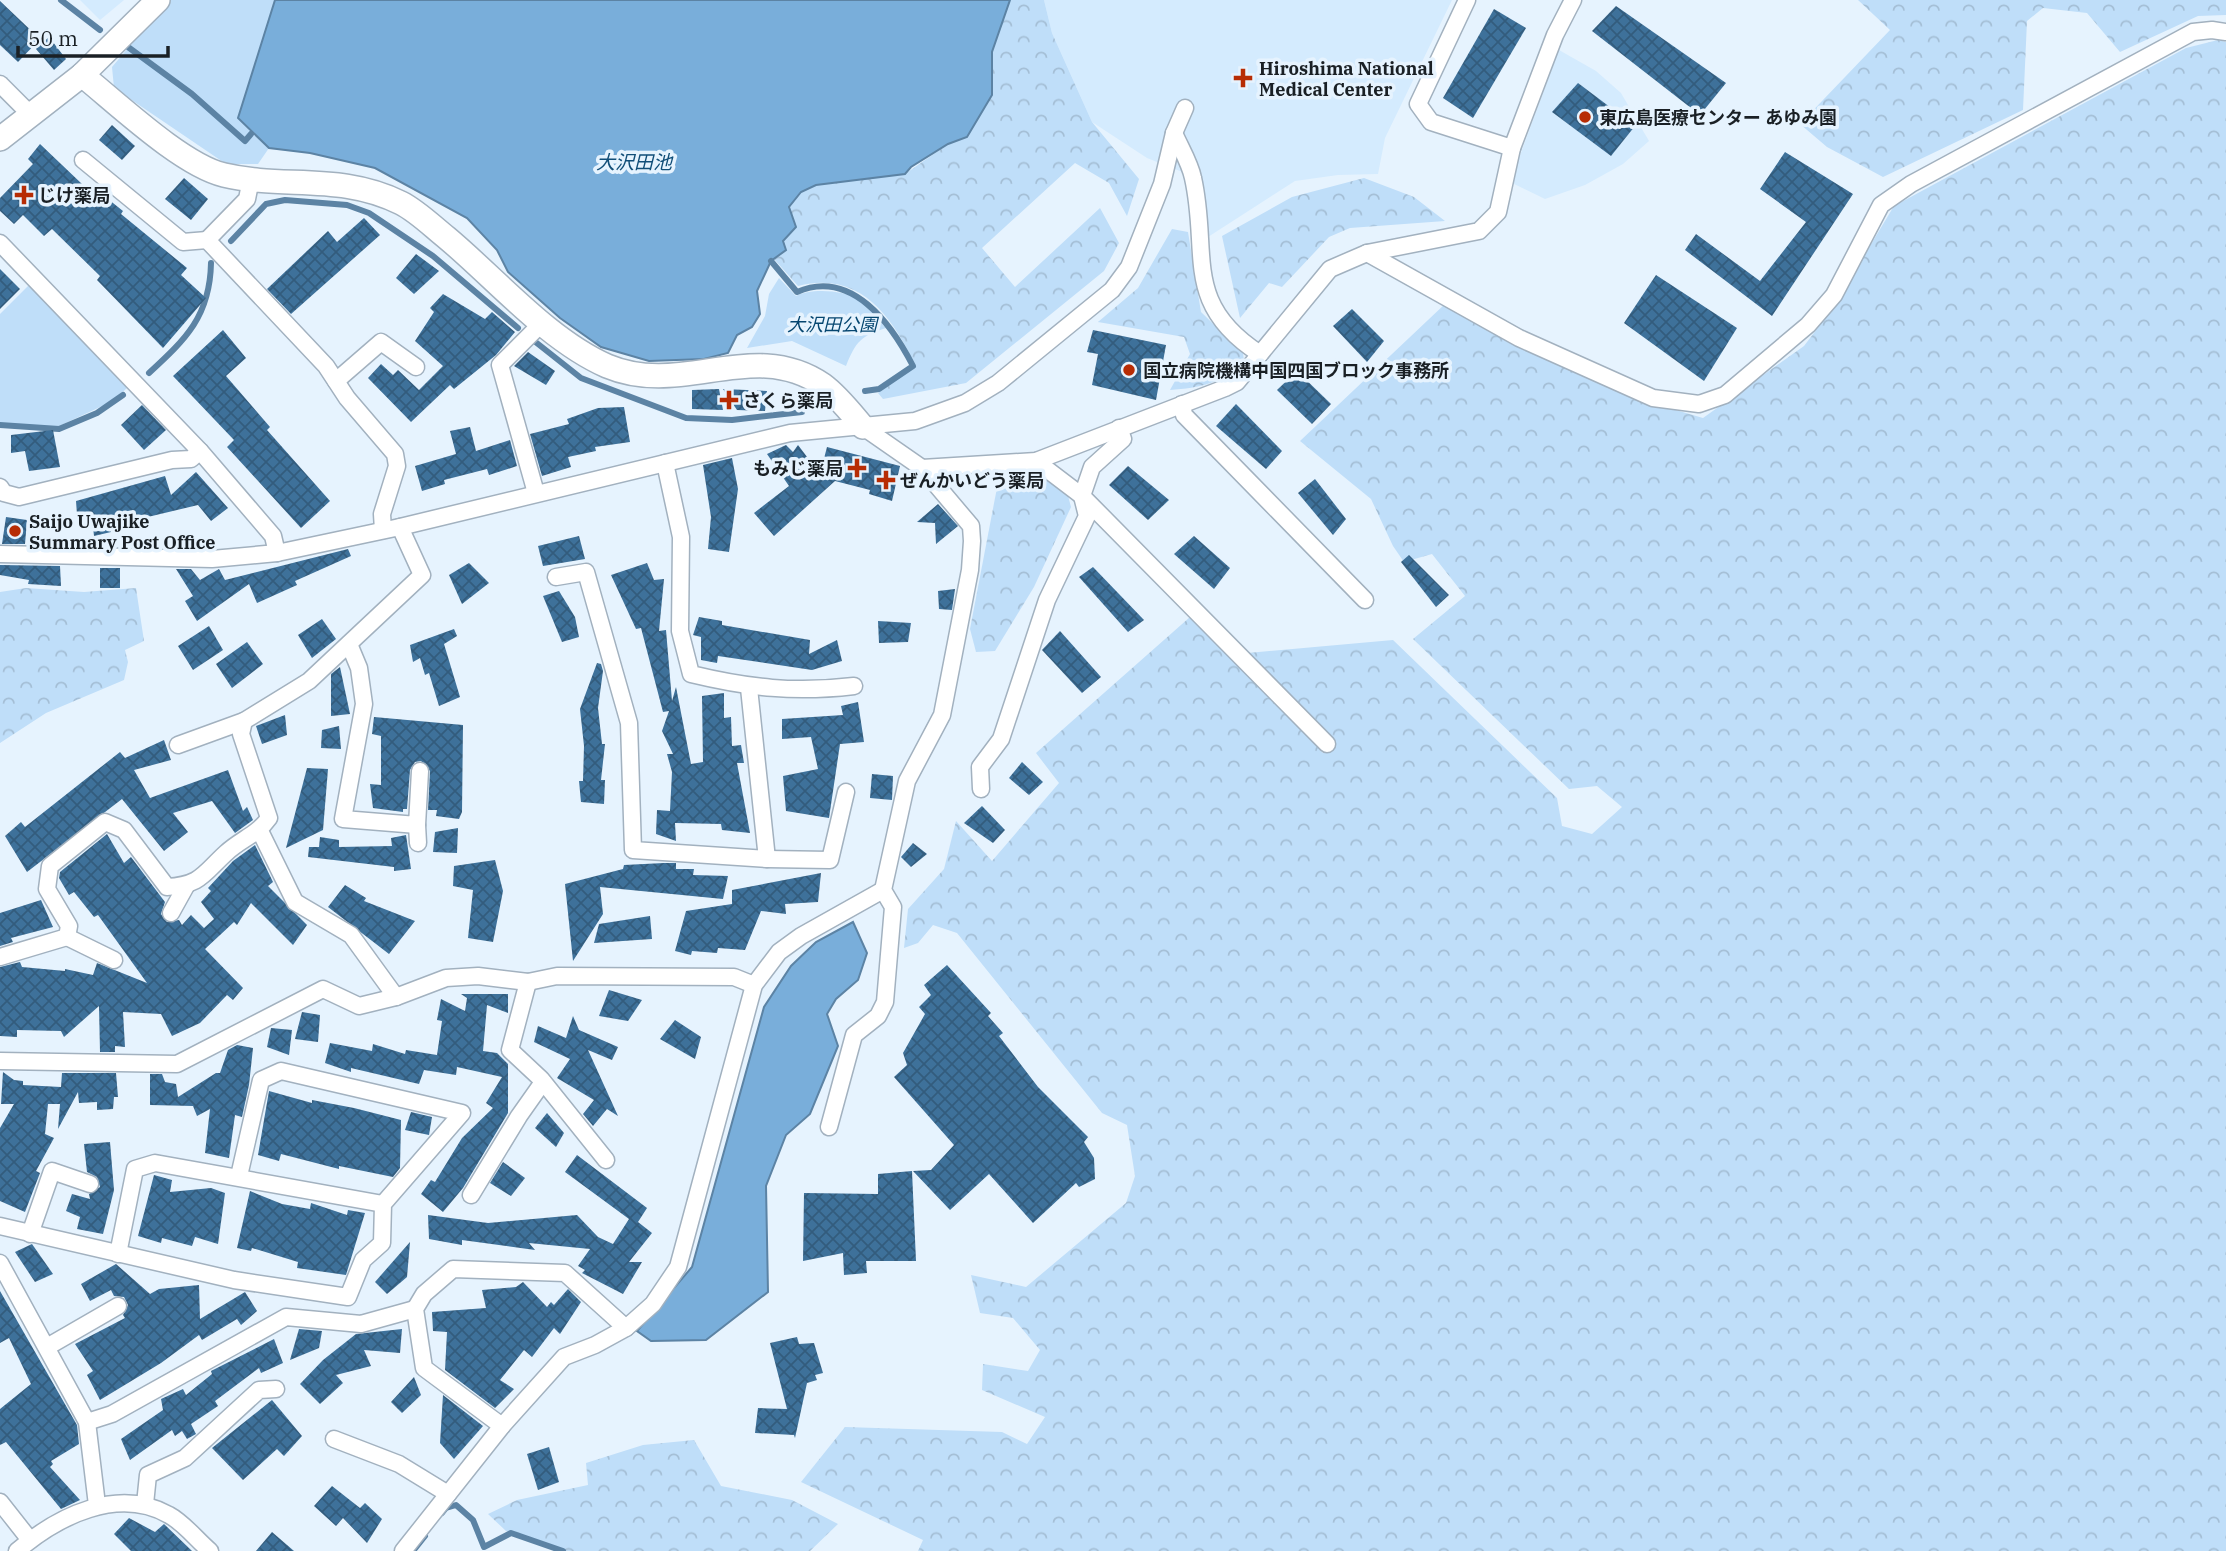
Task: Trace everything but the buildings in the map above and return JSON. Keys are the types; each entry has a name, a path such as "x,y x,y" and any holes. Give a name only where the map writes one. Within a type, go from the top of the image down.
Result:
{"street":[{"path":"0,139 82,75 158,0"},
{"path":"1467,0 1418,104 1431,122 1511,148"},
{"path":"922,468 1036,461 1237,382 1330,269 1367,253 1479,231 1497,212 1511,148 1555,36 1573,0"},
{"path":"1367,253 1519,338 1654,398 1699,404 1725,395 1808,325 1834,295 1881,205 1911,184 2193,32 2226,32"},
{"path":"82,75 198,165 223,175 251,179 349,186 402,203 464,251 584,355 634,374 660,377 687,376 748,364 775,366 800,374 823,386 863,426 922,468 971,526 970,570 942,715 907,781 883,890 892,907 885,1002 878,1016 854,1035 829,1127"},
{"path":"0,84 31,115"},
{"path":"0,554 212,559 277,553 400,527 790,433 915,421 965,403 998,383 1112,290 1129,267 1162,184 1174,133 1185,108"},
{"path":"1174,133 1193,176 1204,293 1237,339 1260,354"},
{"path":"83,160 183,242 207,240 247,200 251,179"},
{"path":"207,240 326,366 395,454 397,466 382,514 383,530"},
{"path":"0,243 200,451 272,536 277,553"},
{"path":"536,493 500,365 543,322"},
{"path":"336,381 381,342 416,368"},
{"path":"1182,404 1184,415 1365,600"},
{"path":"981,789 980,767 1001,739 1047,600 1087,516 1082,496 1092,467 1123,439 1119,428"},
{"path":"0,488 4,493 19,497 172,460 191,459 200,451"},
{"path":"1036,461 1082,496 1327,744"},
{"path":"665,463 681,537 680,632 691,674 749,688 810,691 854,686"},
{"path":"178,745 244,721 310,681 422,575 400,527"},
{"path":"556,577 586,572 615,666 629,723 633,850 767,859 830,860 846,792"},
{"path":"349,644 359,668 364,704 343,819 416,825"},
{"path":"749,688 767,859"},
{"path":"66,937 69,926 47,889 50,866 105,822 124,830 167,887 186,886 206,876 227,852 260,831 269,818 241,734 244,721"},
{"path":"418,844 416,825 420,771"},
{"path":"260,831 295,902 351,935 396,997"},
{"path":"171,913 186,886"},
{"path":"403,1551 502,1426 564,1357 596,1345 625,1328 653,1304 678,1267 754,985 779,952 801,936 883,890"},
{"path":"0,957 66,937 114,960"},
{"path":"0,1061 177,1064 323,989 359,1006 396,997 446,978 478,976 528,982 557,976 734,977 754,985"},
{"path":"528,982 510,1050 543,1082 606,1160"},
{"path":"2,1231 30,1234 234,1280 348,1297 363,1260 382,1243 383,1204 462,1113 281,1071 261,1080 239,1176"},
{"path":"471,1195 543,1082"},
{"path":"118,1254 135,1169 155,1163 383,1204"},
{"path":"30,1234 52,1171 90,1184"},
{"path":"0,1262 5,1283 47,1347 87,1422 97,1505"},
{"path":"502,1426 424,1368 415,1309 424,1294 453,1269 565,1273 625,1328"},
{"path":"47,1347 118,1306"},
{"path":"87,1422 112,1414 286,1317 361,1324 415,1309"},
{"path":"145,1504 148,1475 185,1458 259,1390 276,1388"},
{"path":"334,1439 399,1464 448,1494"},
{"path":"0,1502 30,1540"},
{"path":"17,1551 56,1523 97,1505 145,1504 172,1516 210,1551"}],"shaded area":[{"path":"80,0 124,0 100,20"},
{"name":"Hiroshima National Medical Center","path":"1044,0 1452,0 1385,138 1378,174 1338,175 1295,181 1208,237 1200,179 1147,158 1092,122 1052,33"},
{"name":"東広島医療センター あゆみ園","path":"1559,50 1596,71 1621,93 1649,141 1623,164 1585,185 1545,199 1510,182"}],"green space":[{"path":"169,0 275,0 238,117 269,148 258,164 226,164 114,88 112,67"},
{"path":"1010,0 1044,0 1052,33 1092,122 1139,179 1127,216 1109,183 1075,163 982,248 1015,287 1100,208 1119,243 1104,271 966,383 883,399 878,393 915,364 895,329 871,301 856,291 839,285 820,283 798,286 774,259 786,250 783,241 789,207 801,192 816,185 905,174 948,144 967,137 992,95 992,52"},
{"path":"1858,0 2226,0 2226,15 2198,16 2120,52 2087,13 2043,8 2027,21 2023,110 1883,177 1827,147 1800,124 1890,30"},
{"path":"2218,40 2226,42 2226,1551 918,1551 923,1540 801,1482 845,1427 1002,1432 1027,1444 1045,1417 982,1390 983,1364 1028,1371 1040,1350 1013,1318 980,1313 971,1275 1026,1287 1126,1203 1135,1176 1127,1125 1102,1113 957,933 933,925 918,943 904,948 908,909 944,869 956,821 992,861 1059,783 1036,753 1190,617 1323,753 1334,741 1248,653 1393,640 1557,798 1562,826 1592,834 1622,807 1597,786 1569,789 1413,639 1465,596 1432,554 1404,562 1393,546 1371,499 1300,441 1446,303 1507,338 1571,369 1636,396 1703,418 1804,346 1832,309 1894,206 2186,48"},
{"path":"1364,178 1414,197 1445,221 1350,228 1329,237 1282,287 1269,283 1240,318 1222,236 1292,197"},
{"path":"1172,229 1188,232 1201,312 1243,353 1244,361 1228,375 1210,383 1170,390 1190,354 1184,337 1098,322 1138,288"},
{"name":"大沢田公園","path":"779,278 796,296 818,291 852,296 866,305 886,328 860,341 846,366 792,341 747,348 765,316 769,294"},
{"path":"29,285 128,387 113,401 55,428 0,423 0,314"},
{"path":"1000,472 1038,473 1067,492 1071,507 1034,587 995,651 976,652 970,629"},
{"path":"26,588 84,592 136,588 144,641 125,650 128,662 124,680 46,713 0,743 0,592"},
{"path":"694,1440 721,1486 792,1500 838,1524 810,1551 563,1551 506,1531 488,1514 517,1500 588,1485 586,1463 643,1445"}],"water":[{"name":"大沢田池","path":"275,0 1010,0 992,52 992,95 967,137 948,144 911,167 905,174 816,185 801,192 789,207 796,227 783,241 786,250 771,261 757,291 760,314 752,327 737,335 728,353 704,359 649,361 601,347 560,318 508,272 497,250 467,218 375,168 310,153 269,148 238,118"},
{"path":"853,922 867,953 858,980 836,999 827,1014 838,1046 810,1114 786,1135 766,1186 768,1292 706,1340 651,1341 637,1331 692,1267 764,1007 791,966 816,942"}],"waterway":[{"path":"61,0 100,30"},
{"path":"128,47 192,94 245,141 251,134"},
{"path":"231,241 266,204 285,200 347,205 369,213 433,256 518,328"},
{"path":"771,261 797,292 817,287 835,288 852,294 882,318 894,334 913,366 879,389 865,391"},
{"path":"149,373 194,325 206,298 211,263"},
{"path":"533,340 581,378 686,418 732,420 802,412"},
{"path":"0,425 59,429 97,413 123,395"},
{"path":"442,1513 446,1508 456,1505 473,1520 484,1547 511,1533 563,1551"},
{"path":"413,1551 425,1536"}],"place":[{"name":"Hiroshima National Medical Center","path":"1243,78"},
{"name":"東広島医療センター あゆみ園","path":"1585,117"},
{"name":"じけ薬局","path":"24,195"},
{"name":"国立病院機構中国四国ブロック事務所","path":"1129,370"},
{"name":"さくら薬局","path":"729,400"},
{"name":"もみじ薬局","path":"857,468"},
{"name":"ぜんかいどう薬局","path":"886,480"},
{"name":"Saijo Uwajike Summary Post Office","path":"15,531"}]}
